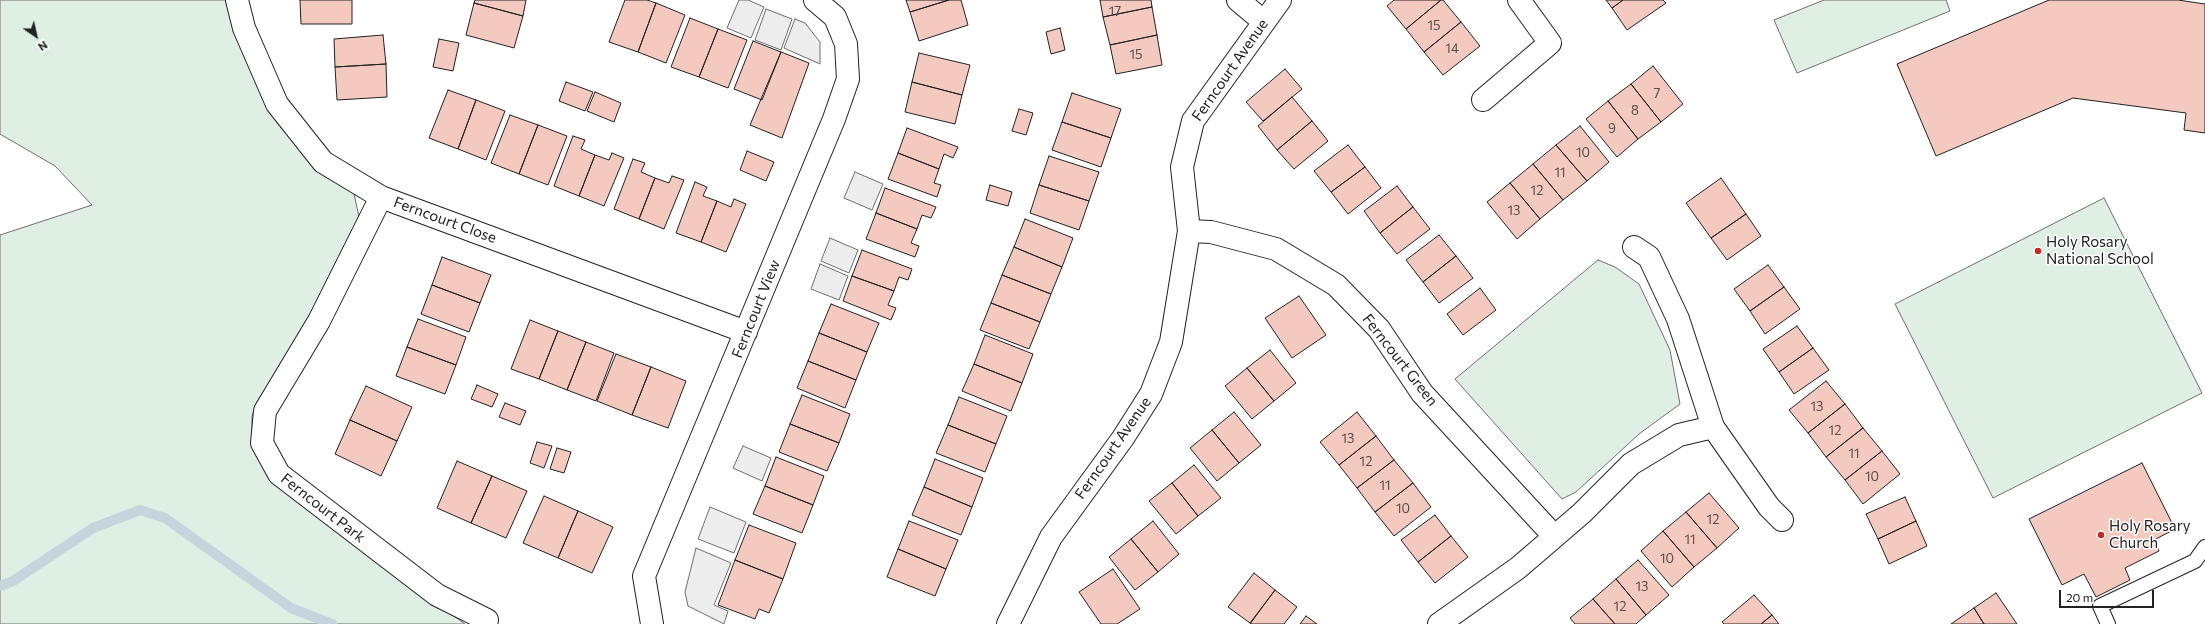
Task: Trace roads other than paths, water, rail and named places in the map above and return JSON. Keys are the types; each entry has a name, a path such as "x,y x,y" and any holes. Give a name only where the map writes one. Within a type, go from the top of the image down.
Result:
{"street":[{"name":"Ferncourt Close","path":"237,0 244,28 276,104 323,162 381,196 746,332"},
{"name":"Ferncourt View","path":"652,624 644,576 834,120 848,79 846,44 835,18 815,0"},
{"path":"1238,0 1263,21"},
{"name":"Ferncourt Avenue","path":"1008,624 1050,537 1123,438 1151,394 1171,342 1189,231 1182,167 1193,121 1263,21 1280,0"},
{"path":"1483,100 1550,43 1519,0"},
{"name":"Ferncourt Park","path":"381,196 319,321 265,411 262,442 279,474 437,595 487,620"},
{"name":"Ferncourt Green","path":"1189,231 1211,232 1276,249 1336,285 1379,329 1422,393 1554,536"},
{"path":"1634,247 1649,256 1678,319 1713,427 1769,507 1782,520"},
{"path":"1439,624 1518,568 1582,513 1631,464 1679,435 1713,427"}],"lane":[{"path":"2108,624 2100,606 2195,561 2205,547"}],"waterway":[{"path":"0,586 13,581 93,528 140,510 165,518 291,608 332,624"}],"place":[{"name":"Holy Rosary National School","path":"2038,251"},
{"name":"Holy Rosary Church","path":"2101,535"}]}
